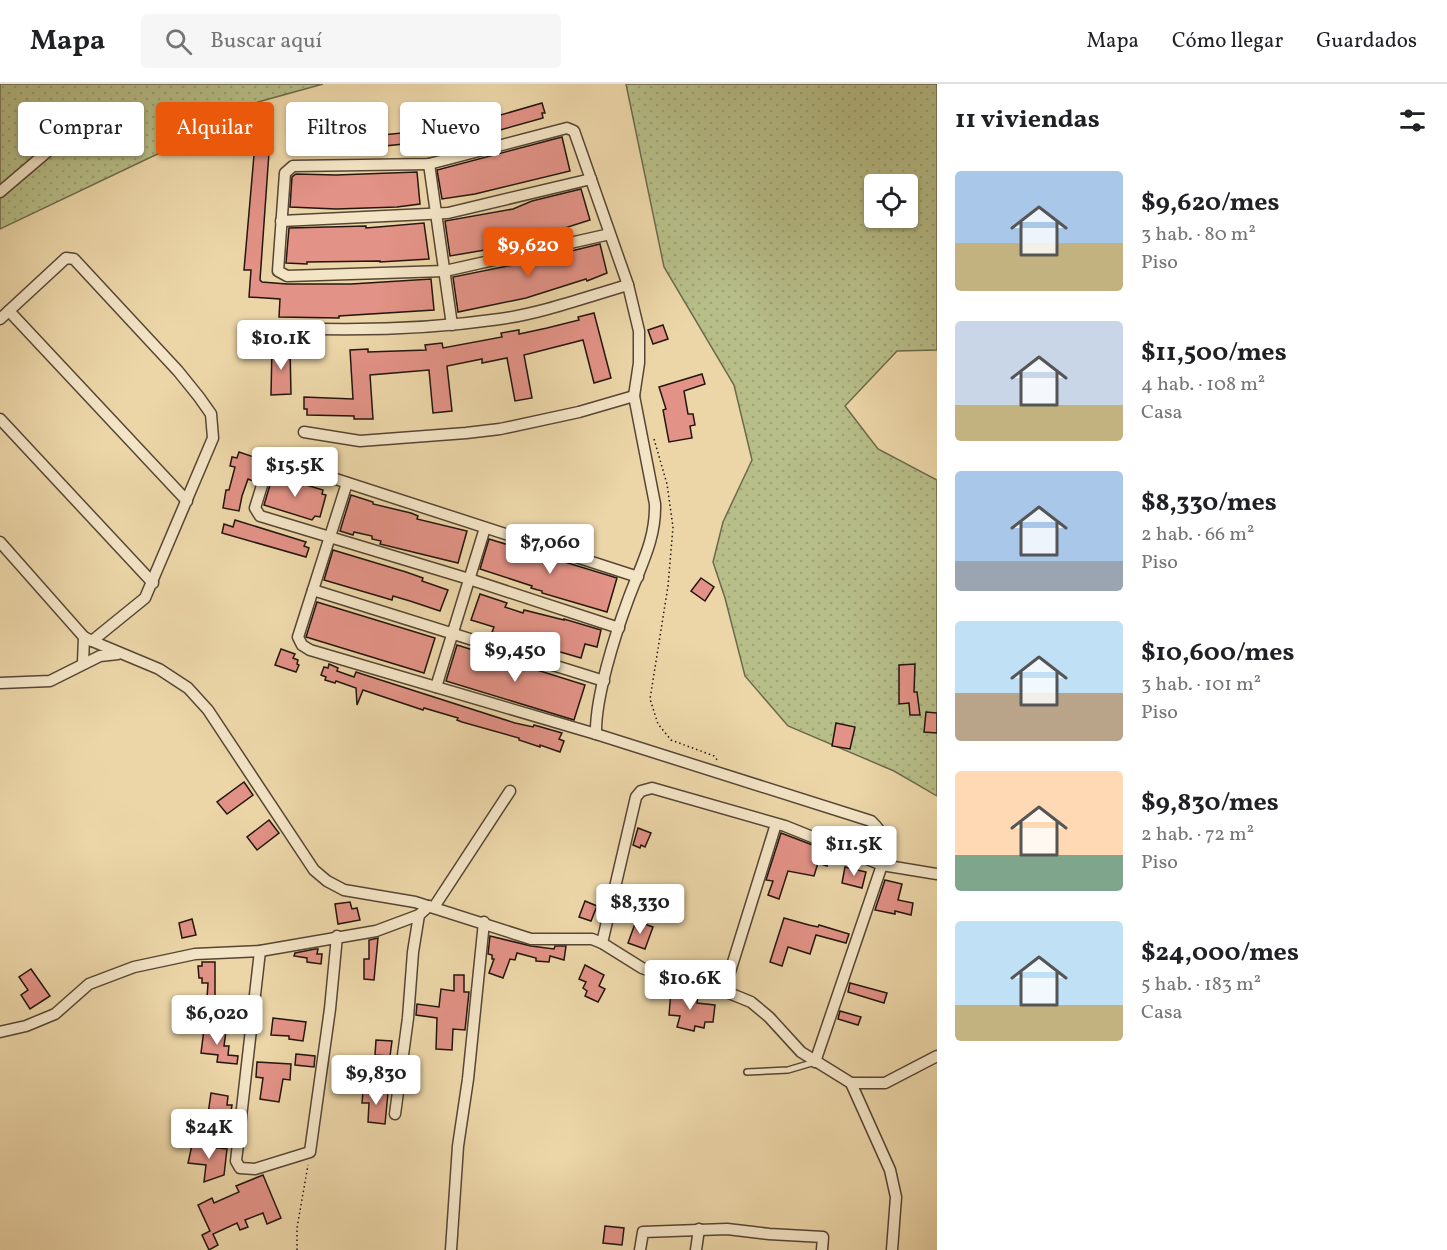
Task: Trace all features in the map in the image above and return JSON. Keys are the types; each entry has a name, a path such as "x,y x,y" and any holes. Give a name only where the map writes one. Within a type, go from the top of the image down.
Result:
{"street":[{"path":"596,734 597,713 604,681 619,628 650,547 656,520 656,504 634,396 639,363 639,331 628,285 574,131 567,128 429,164 293,166 285,173 278,271 287,276 445,271 610,234"},
{"path":"0,192 42,156"},
{"path":"429,164 452,325"},
{"path":"281,221 435,215 591,179"},
{"path":"0,319 66,258 74,259 84,267 178,371 211,414 213,438 153,583 145,598 88,639 83,663"},
{"path":"286,328 355,330 452,325 502,319 628,285"},
{"path":"9,311 187,501"},
{"path":"304,432 360,441 466,434 579,412 634,396"},
{"path":"0,419 153,583"},
{"path":"619,628 469,579 260,516 255,508 268,466 277,460 638,577"},
{"path":"347,483 298,637 302,645 310,650 596,734 871,822 881,831 885,842 882,865 815,1062"},
{"path":"436,687 485,528"},
{"path":"0,542 88,639 159,669 188,688 208,710 314,870 327,881 344,890 431,907 484,922 531,939 592,939 602,942 642,968 678,981 724,991 751,1002 769,1017 801,1052 851,1083 885,1083 937,1056"},
{"path":"313,590 604,681"},
{"path":"0,683 50,681 100,656 121,654"},
{"path":"602,942 636,797 641,791 652,788 776,824 882,865 937,874"},
{"path":"0,1032 26,1026 55,1014 90,984 134,967 195,954 260,951 376,931 419,915 431,907 510,791"},
{"path":"724,991 776,824"},
{"path":"395,1114 419,915"},
{"path":"451,1249 458,1146 468,1079 484,922"},
{"path":"260,951 236,1161 240,1168 255,1169 310,1152 330,1009 337,936"},
{"path":"851,1083 890,1170 896,1197 892,1250"},
{"path":"696,1250 699,1229"},
{"path":"640,1250 643,1232 699,1229 823,1237 822,1250"}],"lane":[{"path":"747,1072 788,1070 815,1062"}],"path":[{"path":"640,427 648,431 656,445 667,484 673,527 668,586 650,699 653,713 664,733 671,740 714,756 721,767 720,775"},
{"path":"297,1250 297,1228 310,1152"}],"green space":[{"path":"0,84 323,84 258,102 156,102 156,155 0,229"},
{"path":"626,84 937,84 937,350 897,351 845,406 878,449 937,480 937,796 894,771 788,726 745,676 725,598 713,562 723,522 752,460 734,385 664,267"}],"building":[{"path":"542,103 545,113 542,113 543,118 501,130 501,115"},
{"path":"400,133 400,144 388,146 388,134"},
{"path":"562,137 570,171 475,194 442,199 437,170 490,156 501,156 501,153"},
{"path":"254,156 269,156 260,280 262,282 351,284 431,279 434,310 339,316 339,318 279,317 280,299 249,297 251,270 244,270"},
{"path":"417,172 420,204 336,209 290,207 292,177 296,174"},
{"path":"581,189 590,220 508,246 450,256 445,221 513,209 532,201"},
{"path":"424,223 429,259 286,263 289,228 366,226 366,228"},
{"path":"600,244 607,273 526,298 458,312 453,277"},
{"path":"594,313 611,378 594,383 583,340 524,355 532,398 515,401 507,358 482,363 482,359 447,366 452,411 433,413 429,370 370,375 373,419 354,419 354,416 307,415 307,409 304,409 304,397 353,399 350,350 368,349 368,352 426,350 425,345 442,343 443,348 502,337 501,333 519,330 519,334 547,328 579,320 578,317"},
{"path":"663,325 668,339 653,344 648,330"},
{"path":"272,347 290,348 291,394 271,395"},
{"path":"702,374 705,384 684,391 688,414 693,414 695,425 690,426 692,438 669,442 663,410 666,409 659,387"},
{"path":"239,452 260,459 253,481 248,479 239,511 223,508 226,490 229,490 235,467 230,466 232,457 237,458"},
{"path":"273,475 323,490 322,494 326,495 320,517 315,516 312,520 264,505"},
{"path":"351,495 373,502 373,504 411,513 418,516 417,519 467,531 458,563 380,544 381,541 372,539 372,536 354,532 353,535 340,531"},
{"path":"235,520 306,542 304,546 309,548 306,557 222,533 224,524 233,527"},
{"path":"489,539 617,578 607,612 542,593 542,591 531,588 532,586 480,569"},
{"path":"333,550 406,572 423,578 422,581 448,590 440,611 393,596 392,600 324,580"},
{"path":"701,578 714,587 705,601 691,591"},
{"path":"480,594 507,603 505,607 523,613 524,610 601,630 597,647 585,644 581,658 492,632 494,627 471,620"},
{"path":"317,602 435,638 424,673 306,637"},
{"path":"457,645 585,685 574,720 446,681"},
{"path":"281,649 295,654 293,658 298,660 299,665 296,672 275,665"},
{"path":"329,664 338,668 337,671 354,677 356,672 515,723 533,727 534,725 562,733 559,739 564,741 560,752 540,745 540,747 519,740 519,738 462,722 457,720 458,718 424,708 423,710 363,690 357,705 356,688 325,680 326,677 321,675 324,667 328,668"},
{"path":"915,664 914,692 917,692 920,715 910,715 909,703 899,704 899,665"},
{"path":"926,712 937,713 937,733 924,732"},
{"path":"836,723 855,727 850,749 832,746"},
{"path":"244,782 253,795 227,814 217,802"},
{"path":"269,820 279,833 257,850 247,837"},
{"path":"638,828 651,833 645,847 641,845 640,848 633,845"},
{"path":"781,833 831,852 827,866 818,863 814,876 788,871 779,899 768,895 773,881 766,880"},
{"path":"845,867 866,872 862,888 842,883"},
{"path":"885,880 902,884 898,900 913,903 911,915 875,910"},
{"path":"585,901 597,906 591,921 579,917"},
{"path":"350,902 352,909 357,908 360,920 338,924 335,904"},
{"path":"784,918 849,934 846,943 816,935 810,954 788,947 782,966 770,962"},
{"path":"192,919 196,935 182,938 179,923"},
{"path":"636,921 653,927 645,949 628,943"},
{"path":"490,936 531,946 554,949 555,946 566,946 564,960 550,956 549,962 536,961 536,958 517,953 515,960 510,959 503,978 489,973 494,959 488,954"},
{"path":"378,938 374,980 364,979 364,959 369,959 369,940"},
{"path":"318,949 317,954 322,954 321,964 307,962 307,958 294,956 295,953"},
{"path":"202,962 215,962 215,998 207,998 208,983 202,983 202,978 199,978 198,966 202,966"},
{"path":"585,965 604,975 599,986 605,989 598,1002 585,996 587,991 583,988 586,982 579,979"},
{"path":"31,969 50,996 30,1009 21,995 28,990 19,977"},
{"path":"454,975 464,975 464,992 469,992 465,1030 453,1029 452,1050 436,1049 437,1018 416,1015 417,1004 439,1007 441,989 454,991"},
{"path":"850,983 887,993 884,1003 848,992"},
{"path":"671,991 686,992 686,996 698,996 697,1003 715,1005 713,1022 705,1022 704,1028 695,1026 694,1031 677,1027 680,1016 669,1015"},
{"path":"840,1011 861,1017 858,1025 838,1019"},
{"path":"273,1018 306,1022 303,1041 289,1039 289,1036 271,1035"},
{"path":"204,1029 226,1031 224,1046 229,1046 228,1055 238,1056 237,1064 217,1062 218,1055 201,1053"},
{"path":"376,1040 392,1041 390,1056 375,1055"},
{"path":"296,1054 315,1056 314,1067 295,1065"},
{"path":"257,1062 291,1064 290,1080 283,1079 279,1102 260,1099 263,1078 256,1077"},
{"path":"363,1091 388,1093 385,1124 368,1122 369,1103 362,1103"},
{"path":"211,1093 228,1096 227,1105 232,1105 230,1117 208,1114"},
{"path":"192,1145 227,1149 224,1175 204,1182 206,1165 188,1163"},
{"path":"263,1175 281,1218 267,1224 263,1213 245,1220 248,1227 240,1230 237,1223 213,1234 218,1245 209,1250 202,1235 210,1231 198,1205 212,1198 214,1203 239,1192 236,1186"},
{"path":"605,1226 624,1228 622,1245 603,1243"}]}
